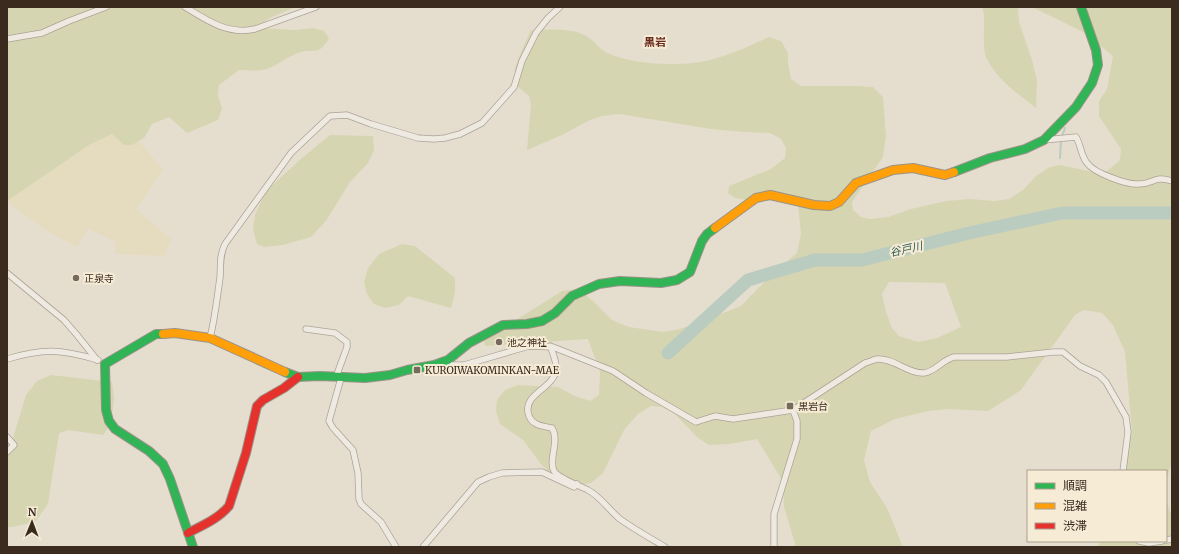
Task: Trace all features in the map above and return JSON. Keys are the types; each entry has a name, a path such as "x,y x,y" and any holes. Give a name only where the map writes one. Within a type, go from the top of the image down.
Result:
{"street":[{"path":"7,39 42,33 68,21 106,7"},
{"path":"185,7 220,27 246,31 316,7"},
{"path":"210,338 220,276 220,260 225,244 291,153 324,120 330,116 347,115 418,138 434,139 460,134 475,127 488,117 514,87 522,61 536,33 548,18 560,7"},
{"path":"1047,140 1083,98 1092,83 1098,65 1096,50 1081,7"},
{"path":"105,364 156,334 175,333 210,338 298,377 320,376 338,378 390,375 434,365 448,360 469,343 503,325 527,324 542,321 555,313 572,296 599,284 620,281 670,282 684,277 694,266 702,241 707,234 756,198 770,195 814,205 830,206 839,202 856,183 875,175 892,170 913,168 945,175 990,158 1026,149 1047,140 1071,137 1076,138 1079,142 1087,164 1100,173 1133,184 1140,184 1163,178 1172,181"},
{"path":"7,272 64,320 78,334 96,360"},
{"path":"306,329 335,333 347,342 329,421 333,428 353,450 358,473 359,499 361,504 381,522 396,547"},
{"path":"434,365 464,365 526,346 550,346 613,371 646,393 696,422 715,416 733,419 793,410 865,363 876,360 882,360 923,373 928,372 948,359 954,357 1007,358 1063,352 1080,366 1099,375 1106,382 1122,407 1126,417 1128,432 1123,470"},
{"path":"550,346 555,360 556,370 549,384 532,398 528,410 530,419 533,422 540,426 552,428 554,431 555,437 552,466 554,471 559,476 595,494 621,519 665,547"},
{"path":"7,359 35,352 58,351 96,360 105,364"},
{"path":"105,364 106,410 109,421 115,429 149,450 163,464 170,479 193,547"},
{"path":"188,533 224,513 234,493 258,406 263,400 284,388 298,377"},
{"path":"774,547 774,514 797,439 797,421 793,410"},
{"path":"7,437 14,445 7,452"},
{"path":"423,547 474,489 478,482 489,477 509,473 542,472 574,487 577,484"},
{"path":"1144,542 1156,542"}],"shaded area":[{"path":"112,134 132,145 139,141 163,170 136,209 171,239 165,256 115,254 115,241 88,229 77,247 49,232 7,201 89,145"}],"green space":[{"path":"7,7 295,7 272,17 259,25 262,28 294,30 313,28 324,31 329,38 322,48 318,50 303,51 267,69 257,71 239,70 219,85 218,95 222,109 218,120 187,133 169,117 152,124 144,138 132,145 124,145 112,134 89,145 7,201"},
{"path":"982,7 1018,7 1019,22 1037,80 1036,108 1001,79 990,65 986,57 984,47 984,15"},
{"path":"1032,7 1172,7 1172,462 1167,478 1167,470 1123,470 1132,432 1125,352 1113,325 1102,313 1084,310 1075,315 1021,390 988,411 949,409 928,411 895,419 871,431 864,460 870,482 887,508 903,547 796,547 784,507 783,482 757,439 730,444 709,445 698,438 675,414 662,407 651,406 638,414 624,430 603,473 591,483 569,487 556,479 541,464 523,440 500,424 496,411 497,400 505,390 518,385 558,387 575,396 590,401 599,395 600,372 588,339 485,346 484,340 562,291 578,289 593,301 612,320 629,327 663,332 680,329 741,306 769,277 797,253 801,234 798,204 793,201 746,200 735,198 728,193 729,186 771,169 785,158 786,148 781,139 770,133 711,129 619,114 602,116 588,121 562,135 527,150 531,104 529,96 516,85 515,68 531,30 568,30 588,37 607,53 630,60 658,64 686,64 710,60 732,53 769,37 781,41 788,53 791,79 801,86 873,87 883,97 886,136 883,157 852,202 853,210 861,217 870,219 888,217 911,209 946,201 970,199 994,201 1009,199 1023,190 1036,176 1048,168 1059,165 1094,172 1107,171 1120,160 1121,149 1099,116 1099,101 1107,89 1113,56 1083,32","holes":["889,282 945,283 961,327 937,338 918,342 899,336 892,328 886,312 882,294"]},
{"path":"330,135 373,136 374,150 368,163 350,182 326,221 311,237 283,245 264,247 257,244 253,229 255,215 266,191 303,157"},
{"path":"402,244 415,246 455,278 455,293 451,308 408,296 399,305 385,308 374,304 367,294 364,282 368,268 379,254"},
{"path":"51,375 112,382 114,398 111,424 103,435 68,430 59,433 48,504 35,522 7,527 7,458 26,395 37,381"},
{"path":"1167,503 1172,517 1172,547 1097,547 1100,542 1167,542"}],"waterway":[{"path":"1060,158 1061,139 1065,128"},
{"name":"谷戸川","path":"668,353 748,280 815,260 862,260 969,233 1062,213 1172,213"}],"traffic: fast":[{"path":"954,172 990,158 1025,149 1044,140 1076,107 1092,83 1098,65 1096,50 1081,7"},
{"path":"285,372 298,377 320,376 365,378 390,375 434,365 448,360 469,343 503,325 527,324 542,321 555,313 572,296 599,284 620,281 661,283 677,280 690,272 702,241 707,234 715,228"},
{"path":"163,334 156,334 105,364 106,410 109,421 115,429 149,451 163,464 170,479 193,547"}],"traffic: slow":[{"path":"715,228 756,198 770,195 814,205 830,206 839,202 856,183 893,170 913,168 945,175 954,172"},
{"path":"163,334 175,333 210,338 285,372"}],"traffic: jam":[{"path":"188,533 215,518 229,506 246,453 257,406 263,400 284,388 298,377"}],"place":[{"name":"正泉寺","path":"76,278"},
{"name":"池之神社","path":"499,342"},
{"name":"KUROIWAKOMINKAN-MAE","path":"417,370"},
{"name":"黒岩台","path":"790,406"}],"district":[{"name":"黒岩","path":"655,42"}]}
